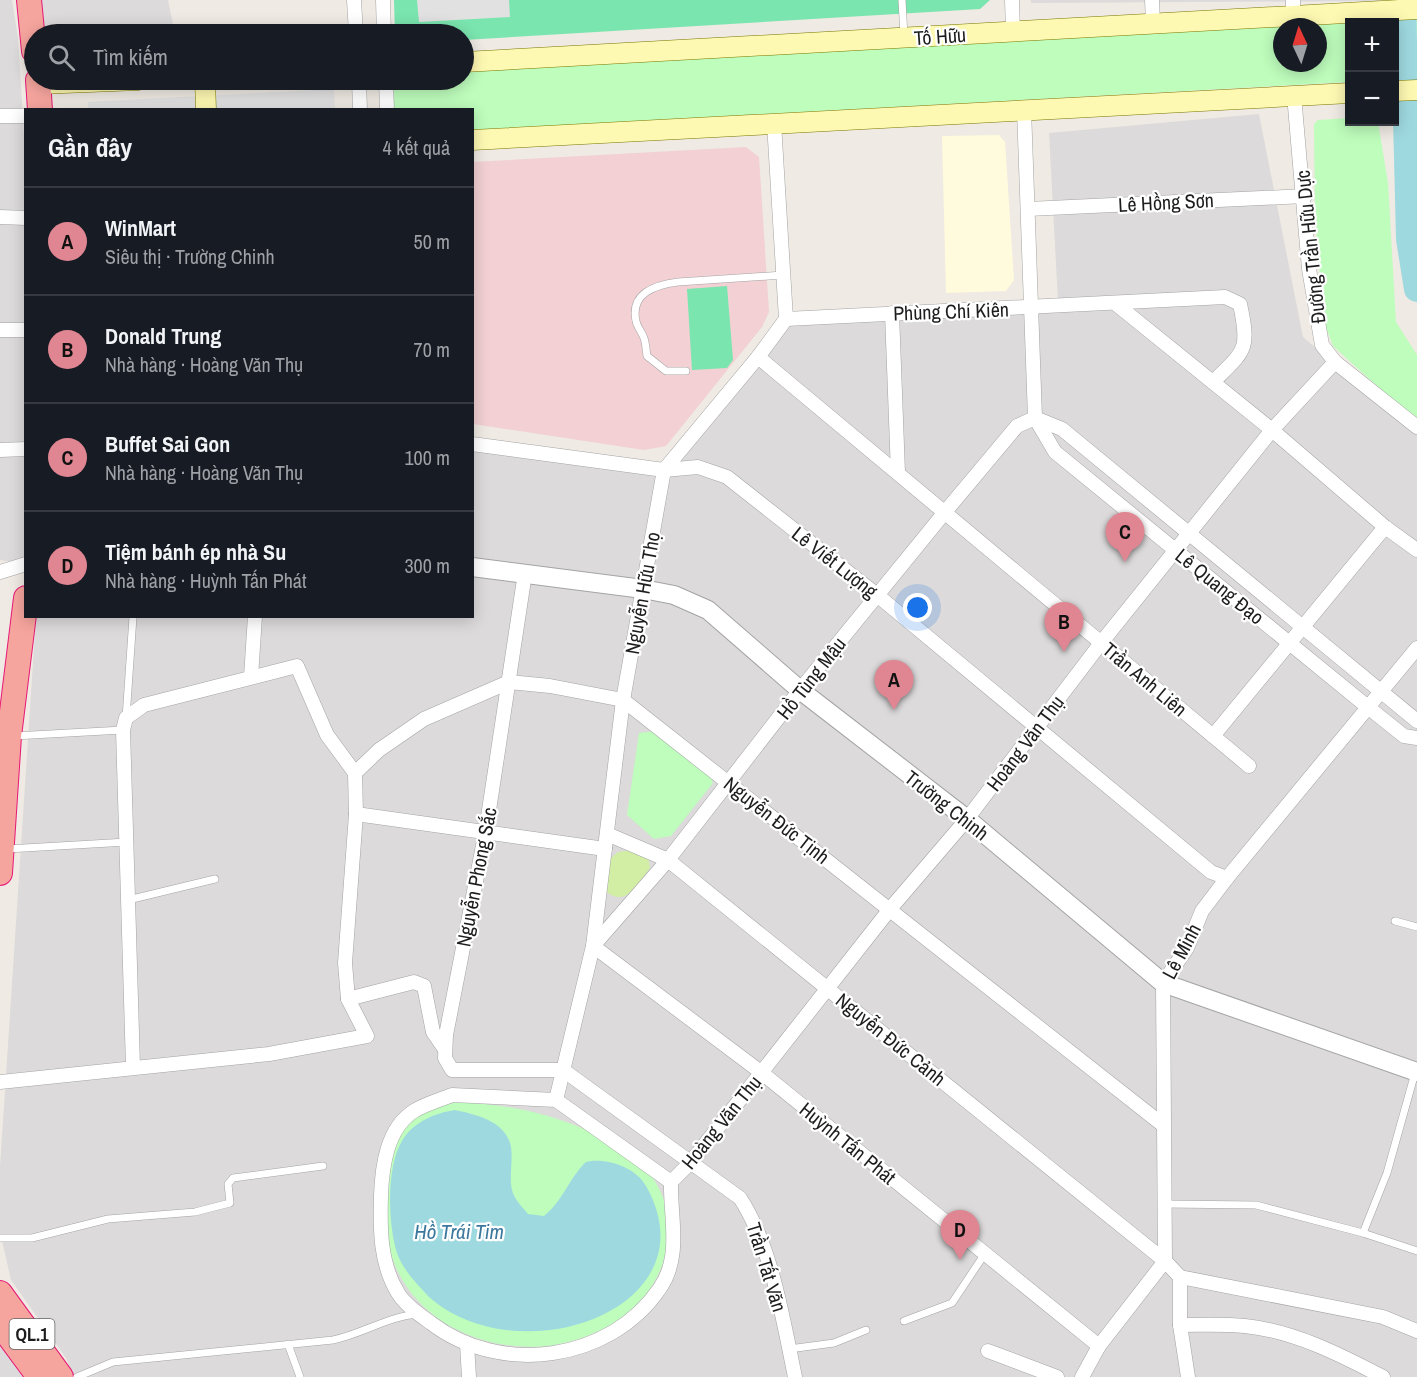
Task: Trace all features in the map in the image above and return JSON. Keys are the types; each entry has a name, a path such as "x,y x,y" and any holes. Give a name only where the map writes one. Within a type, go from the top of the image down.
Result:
{"highway":[{"path":"29,0 31,24"},
{"path":"39,90 40,108"},
{"path":"0,873 2,793 24,614"},
{"name":"QL.1","path":"0,1293 61,1377"},
{"name":"QL.1","path":"0,1324 39,1377"}],"main road":[{"name":"Tố Hữu","path":"474,61 1153,23 1293,8 1387,11 1417,9"},
{"path":"205,90 206,108"},
{"path":"1399,91 1417,90"},
{"path":"474,140 1345,93"}],"street":[{"path":"354,0 355,24"},
{"path":"383,0 384,24"},
{"path":"1012,0 1013,32"},
{"path":"1152,0 1153,23"},
{"path":"359,90 360,108"},
{"path":"386,90 387,108"},
{"name":"Đường Trần Hữu Dực","path":"1294,95 1310,269 1322,345 1335,362 1417,427"},
{"name":"Lê Quang Đạo","path":"1024,109 1035,418 1055,452 1404,736 1417,738"},
{"path":"0,116 24,116"},
{"path":"774,123 786,319"},
{"name":"Lê Hồng Sơn","path":"1028,209 1305,196"},
{"path":"0,217 24,218"},
{"name":"Phùng Chí Kiên","path":"786,319 1225,297 1240,304 1246,341 1238,357 1213,382"},
{"path":"1116,304 1272,430 1385,527 1417,550"},
{"path":"892,313 898,473"},
{"name":"Nguyễn Hữu Thọ","path":"556,1100 593,945 622,700 664,470 758,357 786,319"},
{"path":"0,330 24,330"},
{"name":"Trần Anh Liên","path":"758,357 1248,766"},
{"name":"Hoàng Văn Thụ","path":"671,1182 692,1162 890,909 967,819 1101,643 1272,430 1335,362"},
{"name":"Lê Quang Đạo","path":"1035,418 1062,429 1188,535 1417,721"},
{"name":"Hồ Tùng Mậu","path":"593,945 668,860 800,690 1017,426 1035,418"},
{"name":"Lê Viết Lượng","path":"474,444 664,470 698,467 727,477 877,595 1212,872 1227,878"},
{"path":"0,450 24,449"},
{"path":"1213,736 1385,527"},
{"path":"0,572 24,565"},
{"name":"Trường Chinh","path":"474,567 674,594 708,610 800,690 967,819 1163,983 1416,1072"},
{"name":"Nguyễn Phong Sắc","path":"444,1048 486,830 525,573"},
{"path":"251,677 255,618"},
{"name":"Lê Minh","path":"1165,1261 1162,1204 1163,983 1187,948 1202,910 1417,648"},
{"path":"0,1082 269,1054 368,1036 348,999 345,963 356,814 355,773 327,735 297,666 144,705 124,724 133,1067"},
{"name":"Nguyễn Đức Tịnh","path":"355,773 379,750 424,719 509,682 550,686 622,700 730,782 1163,1125"},
{"path":"356,814 486,830 605,849"},
{"name":"Nguyễn Đức Cảnh","path":"607,834 668,860 1165,1261 1180,1277"},
{"name":"Huỳnh Tấn Phát","path":"593,945 762,1073 1099,1346"},
{"path":"348,999 414,982 424,986 433,1032 444,1048 445,1058 452,1070 452,1095"},
{"path":"452,1070 562,1070"},
{"name":"Trần Tất Văn","path":"562,1070 740,1198 754,1219 781,1309 795,1377"},
{"path":"452,1095 556,1100 671,1182 675,1239 668,1269 661,1287 622,1325 581,1347 540,1355 492,1353 467,1344 440,1330 418,1314 398,1294 387,1270 380,1227 381,1186 387,1147 400,1123 414,1111 452,1095"},
{"path":"1082,1377 1099,1346 1165,1261"},
{"path":"1188,1377 1180,1324 1180,1277 1383,1317 1417,1331"},
{"path":"1180,1324 1244,1326 1268,1330 1338,1353 1383,1377"},
{"path":"467,1344 470,1377"},
{"path":"988,1351 1057,1377"}],"lane":[{"path":"902,0 904,38"},
{"path":"686,370 666,371 647,357 644,338 635,320 635,308 642,294 661,285 678,282 783,275"},
{"path":"9,736 124,724 133,618"},
{"path":"1,849 127,842"},
{"path":"128,900 215,879"},
{"path":"1395,921 1417,927"},
{"path":"1363,1233 1387,1173 1416,1072"},
{"path":"0,1238 33,1238 108,1219 195,1212 230,1203 228,1184 234,1178 323,1166"},
{"path":"1162,1204 1256,1206 1363,1233 1417,1251"},
{"path":"904,1321 951,1303 984,1255"},
{"path":"77,1377 113,1362 351,1336 396,1316 418,1314"},
{"path":"789,1349 834,1343 866,1330"},
{"path":"288,1344 300,1377"}],"shaded area":[{"path":"0,0 12,0 18,38 24,135 24,564 0,560"},
{"path":"39,0 168,0 173,24 45,24"},
{"path":"417,0 509,0 510,17 419,22"},
{"path":"1031,0 1379,0 1380,1 1031,3"},
{"path":"334,90 335,108 88,108 88,102"},
{"path":"1259,114 1303,337 1417,434 1417,1377 74,1377 66,1358 11,1280 0,1232 0,1167 36,618 474,618 474,439 663,466 781,315 1058,301 1049,133"},
{"path":"999,135 1005,142 1014,280 1006,291 946,293 942,136"},
{"path":"746,147 759,157 769,312 762,327 666,446 644,450 474,424 474,162"},
{"path":"0,1344 19,1368 22,1377 0,1377"}],"green space":[{"path":"394,0 990,0 980,9 474,39 474,24 395,24"},
{"path":"1417,19 1417,79 1399,80 1399,20"},
{"path":"1345,23 1345,82 474,130 474,108 392,108 392,90 474,90 474,70 1273,27 1273,72 1327,72 1327,24"},
{"path":"1345,118 1345,126 1379,126 1388,183 1396,322 1417,355 1417,423 1333,346 1324,322 1315,218 1314,124 1318,120"},
{"path":"727,286 733,360 727,368 692,370 687,289"},
{"path":"656,731 708,770 713,783 671,836 654,839 627,815 639,733"},
{"path":"633,850 648,856 650,868 636,887 625,896 612,895 605,890 609,860 618,852"},
{"name":"Hồ Trái Tim","path":"459,1102 533,1112 580,1127 623,1151 648,1172 657,1184 665,1205 668,1219 668,1241 656,1280 630,1310 614,1322 575,1340 548,1346 521,1347 493,1343 467,1334 442,1321 421,1304 404,1282 392,1257 388,1241 387,1194 391,1160 403,1132 413,1121 425,1112"}],"water":[{"name":"Hồ Trái Tim","path":"455,1110 472,1114 497,1125 508,1138 512,1158 512,1190 516,1200 528,1214 544,1216 551,1210 586,1162 611,1162 628,1169 641,1179 646,1186 660,1229 654,1266 632,1296 598,1317 556,1329 511,1331 467,1320 429,1297 407,1271 397,1253 390,1212 391,1180 397,1152 407,1134 425,1120 440,1113"}],"waterway":[{"path":"1403,0 1409,239 1417,289"}],"place":[{"name":"Buffet Sai Gon","path":"1125,562"},
{"name":"Donald Trung","path":"1064,652"},
{"name":"WinMart","path":"894,710"},
{"name":"Tiệm bánh ép nhà Su","path":"960,1260"}]}
